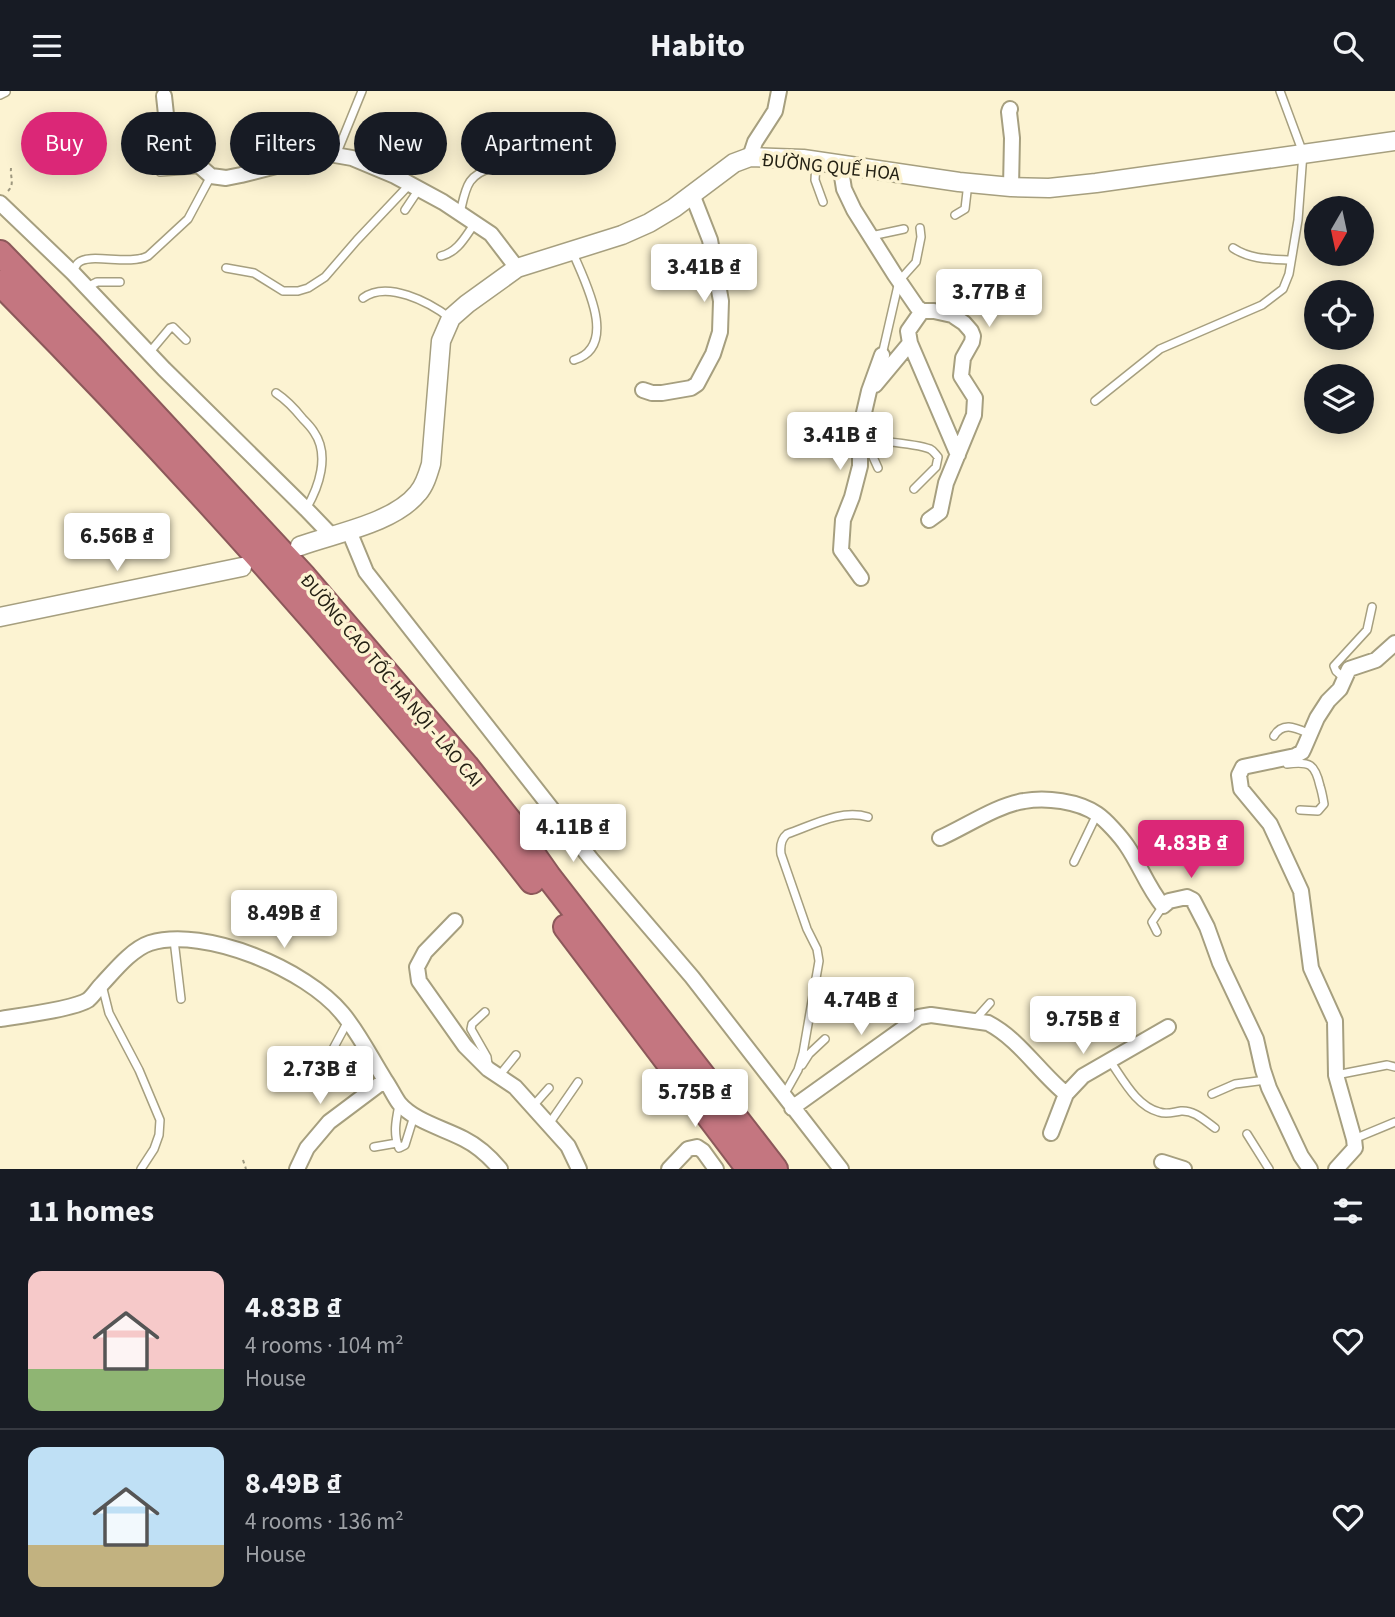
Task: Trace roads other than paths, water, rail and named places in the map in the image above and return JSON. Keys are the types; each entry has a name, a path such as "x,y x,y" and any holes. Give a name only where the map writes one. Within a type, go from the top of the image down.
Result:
{"highway":[{"name":"ĐƯỜNG CAO TỐC HÀ NỘI - LÀO CAI","path":"0,253 304,576 457,755 775,1169"},
{"name":"ĐƯỜNG CAO TỐC HÀ NỘI - LÀO CAI","path":"0,283 55,338 285,586 493,830 749,1169"}],"street":[{"path":"750,157 755,142 775,111 779,91"},
{"path":"164,96 165,112"},
{"path":"1010,109 1011,187"},
{"name":"ĐƯỜNG QUẾ HOA","path":"451,318 517,268 622,235 649,223 674,208 734,163 750,157 816,161 968,183 1049,188 1395,141"},
{"path":"340,156 395,176 460,213 491,234 517,268"},
{"path":"840,164 844,189 853,210 917,307 922,311 952,315 964,323 973,336 963,358 961,376 975,398 974,415 946,482 940,516"},
{"path":"211,175 217,178 238,175"},
{"path":"643,390 662,393 691,388 697,384 713,354 719,332 721,301 710,240 692,194"},
{"path":"3,198 148,353 306,509 340,533 366,572 591,859 692,977 841,1169"},
{"path":"922,311 908,331 910,343 958,455"},
{"path":"300,546 386,517 407,505 419,492 431,464 441,341 451,318"},
{"path":"861,578 841,550 843,520 860,466 869,391 910,343"},
{"path":"0,617 242,567"},
{"path":"1336,1169 1355,1148 1336,1075 1335,1021 1311,968 1301,891 1270,824 1241,789 1239,775 1244,767 1295,757 1302,752 1317,718 1340,689 1349,669 1376,660 1395,643"},
{"path":"940,838 998,809 1022,801 1056,801 1077,805 1097,814 1126,844 1148,885 1163,906 1169,901 1187,897 1193,900 1199,909 1220,963 1256,1039 1266,1080 1301,1156 1310,1169"},
{"path":"455,921 425,952 417,967 419,981 465,1046 494,1073 515,1087 568,1146 579,1169"},
{"path":"0,1019 85,1002 132,954 148,944 167,940 203,942 240,951 304,980 326,996 348,1021 399,1103 414,1115 467,1140 500,1169"},
{"path":"788,1102 919,1017 931,1015 988,1023 995,1027 1012,1040 1066,1094"},
{"path":"1051,1133 1066,1094 1083,1076 1168,1027"},
{"path":"297,1169 307,1148 329,1122 385,1080"},
{"path":"669,1169 688,1149 697,1147 716,1169"},
{"path":"1162,1162 1184,1169"}],"lane":[{"path":"340,145 362,91"},
{"path":"1095,401 1160,349 1262,305 1283,289 1289,274 1297,220 1303,153 1280,91"},
{"path":"0,95 6,92"},
{"path":"816,161 815,180 823,202"},
{"path":"73,273 84,259 133,260 148,256 188,219 206,175"},
{"path":"460,213 466,188 476,175"},
{"path":"955,215 967,205 968,183"},
{"path":"405,209 414,187"},
{"path":"226,268 254,273 284,291 309,288 325,277 357,240 414,187"},
{"path":"442,256 456,249 475,223"},
{"path":"889,365 899,281 916,262 920,228"},
{"path":"871,236 904,229"},
{"path":"1233,248 1253,257 1291,260"},
{"path":"572,250 597,315 595,339 590,351 574,360"},
{"path":"86,288 97,282 120,282"},
{"path":"363,298 377,291 391,292 435,307 451,318"},
{"path":"148,353 171,327 186,339"},
{"path":"276,393 292,404 315,433 321,447 319,481 306,509"},
{"path":"863,435 878,468"},
{"path":"863,435 920,447 935,453 938,457 936,467 914,489"},
{"path":"1344,678 1334,669 1335,663 1367,630 1372,607"},
{"path":"1274,736 1277,730 1288,726 1310,734"},
{"path":"1239,775 1291,763 1314,768 1318,773 1324,804 1318,811 1300,810"},
{"path":"788,1102 803,1053 819,961 780,846 787,834 833,818 850,814 868,817"},
{"path":"1074,862 1097,814"},
{"path":"1157,932 1152,922 1163,906"},
{"path":"174,940 181,999"},
{"path":"102,984 109,1013 139,1070 160,1120 154,1149 141,1169"},
{"path":"974,1021 990,1003"},
{"path":"485,1012 472,1024 471,1030 494,1073 516,1055"},
{"path":"326,1062 348,1021"},
{"path":"799,1070 809,1054 825,1039"},
{"path":"1110,1061 1140,1102 1162,1114 1193,1112 1215,1128"},
{"path":"1336,1075 1387,1065 1395,1067"},
{"path":"1212,1094 1235,1084 1266,1080"},
{"path":"549,1124 578,1082"},
{"path":"532,1106 549,1088"},
{"path":"399,1103 395,1123 397,1143 401,1149 405,1145 414,1115"},
{"path":"1354,1139 1395,1122"},
{"path":"1247,1134 1269,1169"},
{"path":"374,1147 397,1143"}]}
